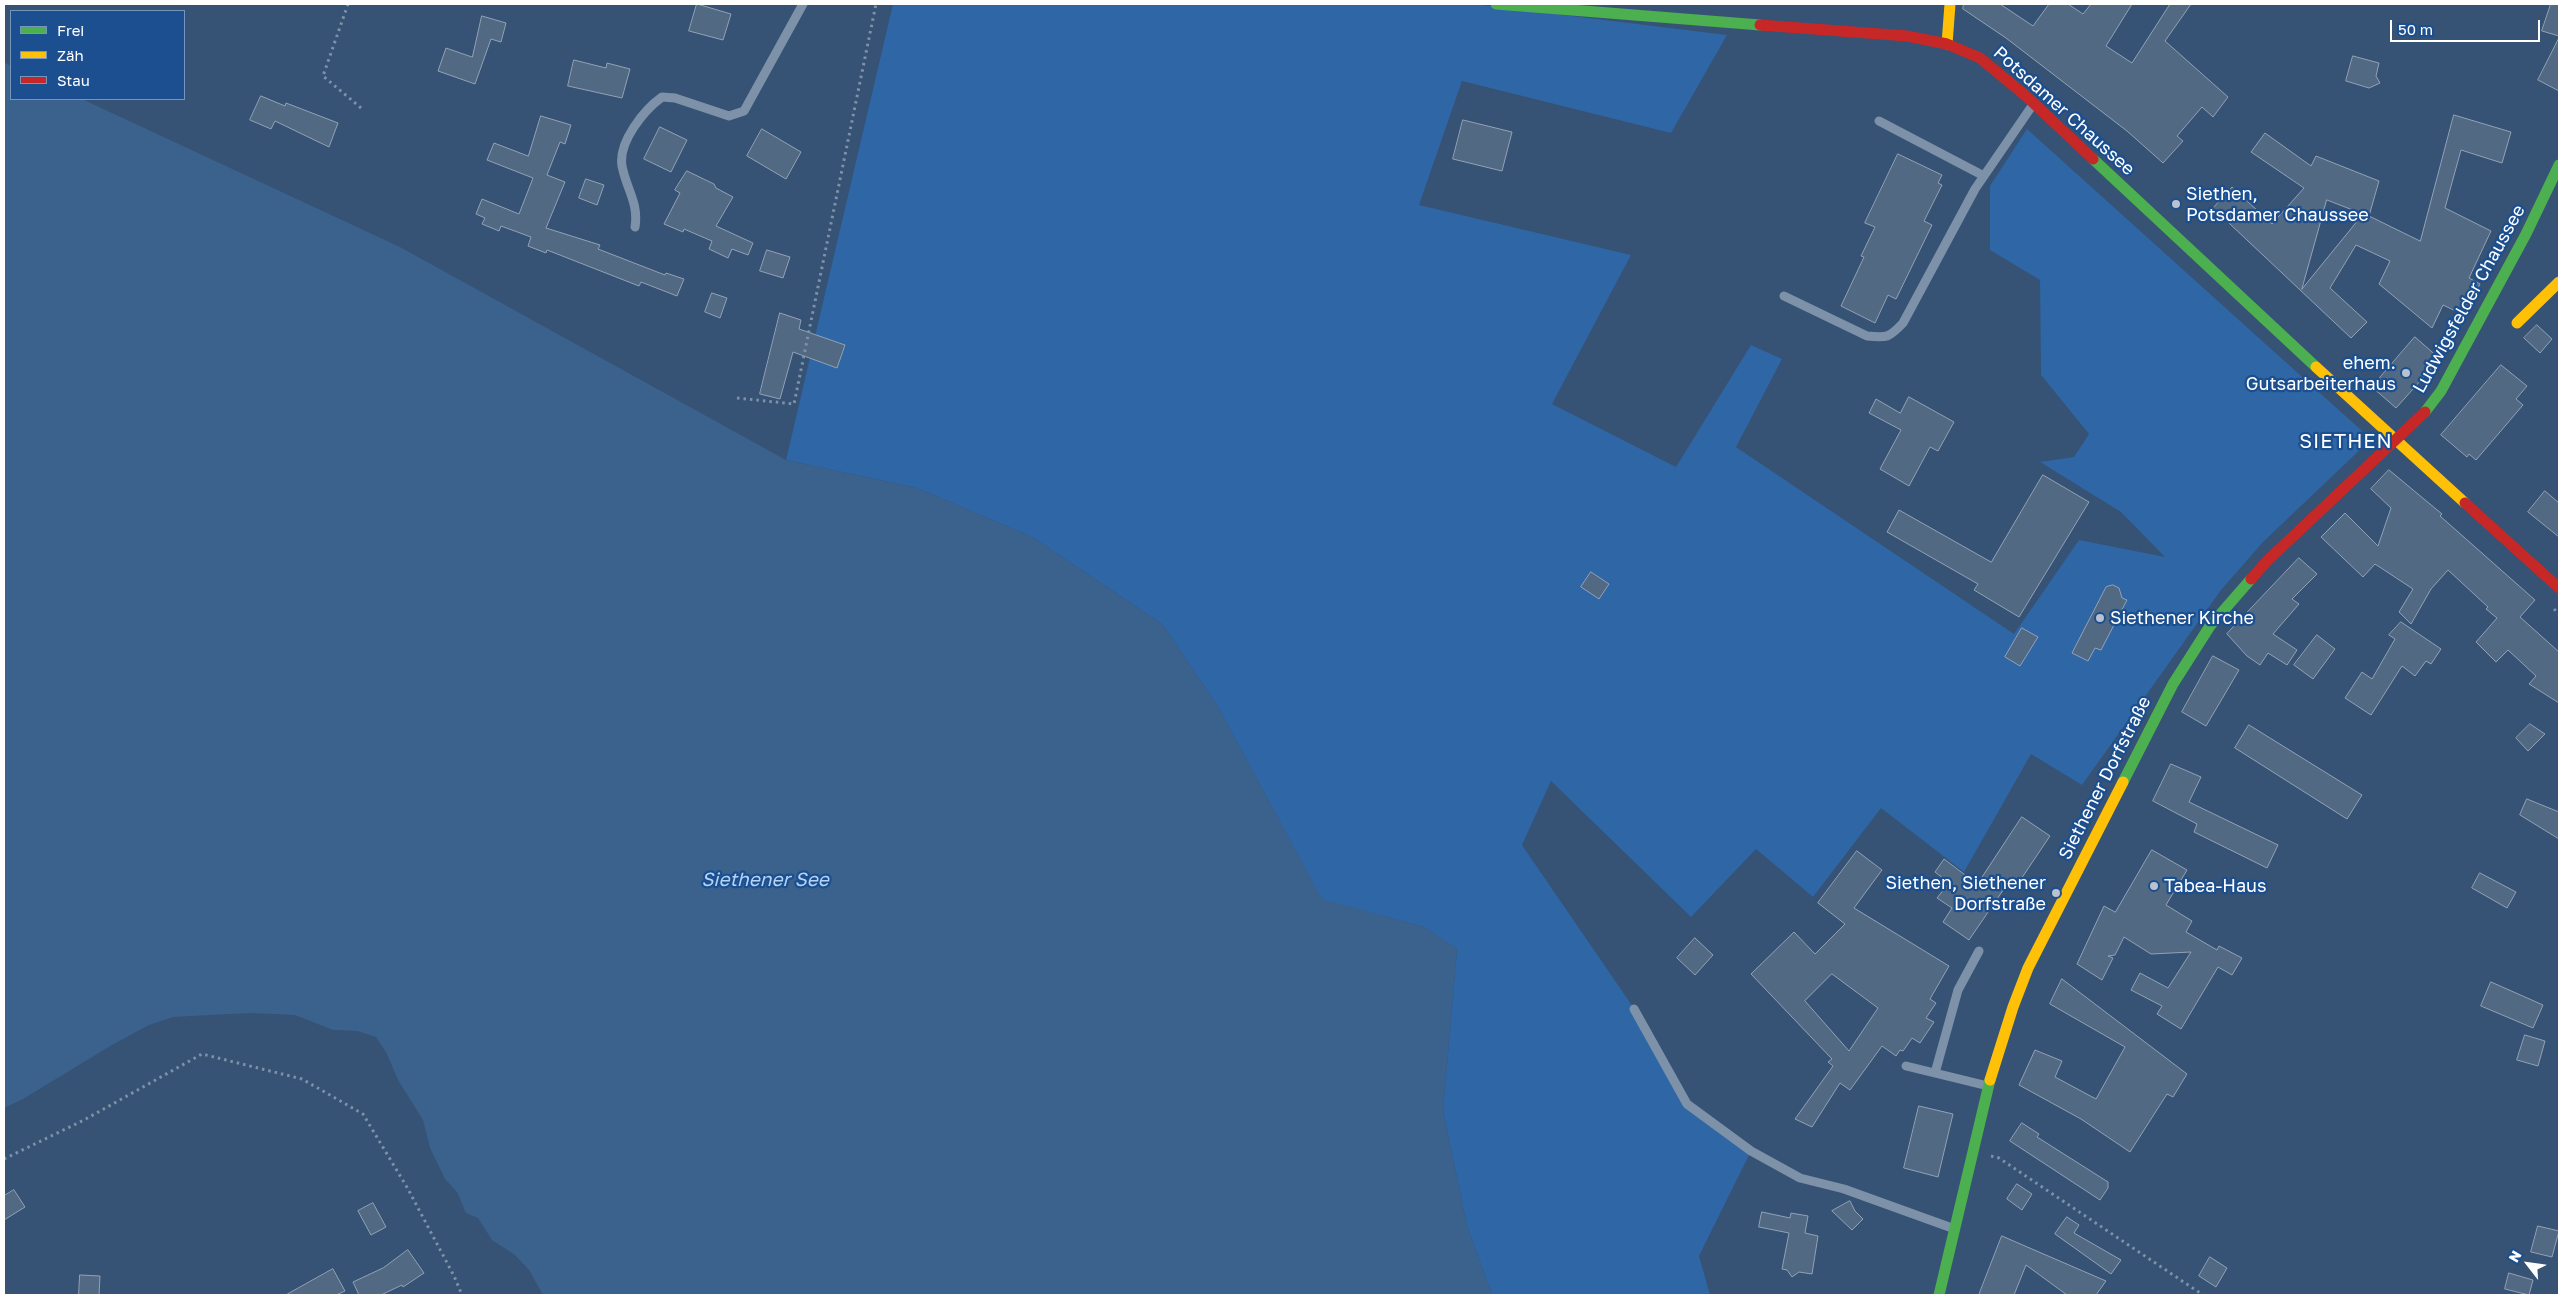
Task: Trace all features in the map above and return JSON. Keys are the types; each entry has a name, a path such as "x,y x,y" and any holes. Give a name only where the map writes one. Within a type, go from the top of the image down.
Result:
{"main road":[{"name":"Potsdamer Chaussee","path":"1496,4 1907,36 1947,44 1980,58 2034,103 2396,441 2559,588"},
{"path":"1947,44 1950,4"},
{"name":"Ludwigsfelder Chaussee","path":"2396,441 2420,419 2442,392 2518,250 2559,165"},
{"path":"2517,323 2559,282"},
{"name":"Siethener Dorfstraße","path":"1938,1295 1988,1086 2008,1014 2028,968 2173,684 2210,626 2268,560 2396,441"}],"lane":[{"path":"635,227 637,215 634,198 622,164 625,145 652,105 662,97 675,98 729,116 744,111 803,4"},
{"path":"1784,296 1867,336 1882,338 1892,336 1903,323 1984,176 2034,103"},
{"path":"1879,121 1984,176"},
{"path":"1935,1073 1958,990 1979,951"},
{"path":"1634,1009 1687,1104 1750,1151 1800,1178 1844,1189 1955,1229"},
{"path":"1906,1066 1988,1086"}],"path":[{"path":"348,4 323,76 361,108"},
{"path":"737,398 794,404 876,4"},
{"path":"4,1159 84,1120 202,1054 302,1079 363,1114 408,1188 462,1295"},
{"path":"1973,1152 1998,1158 2203,1295"}],"shaded area":[{"path":"893,4 1474,4 1727,35 1671,133 1462,81 1419,205 1631,255 1552,404 1676,467 1751,345 1782,359 1736,447 2014,634 2079,540 2165,557 2121,512 2040,462 2074,457 2089,434 2041,375 2040,280 1990,250 1990,186 2027,129 2361,430 2364,446 2263,542 2221,590 2082,785 2031,754 1964,872 1881,808 1813,897 1756,849 1691,917 1551,781 1522,845 1633,1007 1687,1104 1751,1151 1699,1256 1710,1295 1492,1295 1467,1226 1443,1111 1457,949 1424,927 1322,900 1217,705 1162,624 1032,537 917,488 786,460"}],"water":[{"name":"Siethener See","path":"4,62 10,65 10,100 84,100 400,247 786,460 917,488 1032,537 1162,624 1217,705 1322,899 1424,927 1457,949 1443,1111 1467,1226 1492,1295 543,1295 529,1270 515,1255 492,1240 478,1218 466,1213 457,1192 445,1179 430,1148 423,1120 398,1080 387,1054 376,1037 357,1031 333,1030 295,1015 250,1013 173,1017 149,1025 23,1099 4,1108"}],"building":[{"path":"697,4 731,14 723,40 689,31"},
{"path":"1964,4 2000,4 2033,26 2049,4 2068,4 2083,14 2091,4 2132,4 2106,46 2132,63 2170,4 2191,4 2165,41 2228,97 2213,117 2202,107 2177,136 2183,141 2163,163 2127,131 2006,38 1963,9"},
{"path":"2551,4 2559,4 2559,36 2542,31"},
{"path":"482,16 506,23 501,42 491,39 475,84 438,71 446,48 472,57"},
{"path":"2559,38 2559,91 2538,80"},
{"path":"2353,56 2379,63 2376,76 2380,83 2369,88 2346,81"},
{"path":"574,60 606,68 607,63 630,69 622,98 568,86"},
{"path":"261,96 285,106 286,103 338,123 329,147 275,121 271,129 250,120"},
{"path":"2454,115 2511,132 2502,163 2461,150 2445,208 2491,231 2469,278 2480,284 2464,315 2443,305 2432,328 2379,284 2390,261 2356,245 2330,288 2367,322 2351,338 2213,208 2232,187 2272,224 2304,188 2251,152 2265,133 2311,166 2316,156 2379,181 2369,216 2420,241","holes":["2327,200 2363,214 2302,289"]},
{"path":"541,116 571,125 565,144 560,142 547,175 565,182 546,228 600,245 598,249 665,275 666,273 684,279 677,296 641,282 639,286 547,250 546,253 528,246 531,237 501,226 499,231 482,224 485,218 476,214 482,199 519,214 533,178 487,160 494,143 528,156"},
{"path":"1463,120 1512,132 1502,171 1453,159"},
{"path":"660,127 687,140 671,172 644,159"},
{"path":"762,129 801,152 786,179 747,156"},
{"path":"1898,154 1942,175 1938,183 1942,185 1924,221 1932,225 1896,299 1888,295 1875,323 1841,306 1864,257 1861,256 1875,227 1865,223"},
{"path":"687,171 714,184 716,188 733,197 716,226 753,243 748,255 732,249 728,258 709,249 712,241 684,229 683,232 664,224 680,193 675,190"},
{"path":"586,179 604,185 597,205 579,198"},
{"path":"767,250 790,257 783,278 760,271"},
{"path":"712,293 727,298 720,318 705,312"},
{"path":"780,313 801,320 799,329 845,345 837,368 793,352 780,399 760,394"},
{"path":"2537,325 2552,339 2540,353 2524,338"},
{"name":"ehem. Gutsarbeiterhaus","path":"2415,337 2440,359 2396,408 2372,387"},
{"path":"2501,365 2527,386 2516,399 2523,405 2476,460 2469,454 2467,457 2441,435"},
{"path":"1909,397 1954,422 1938,451 1930,447 1909,486 1880,469 1901,430 1869,413 1876,399 1900,413"},
{"path":"2389,470 2442,514 2440,516 2535,600 2520,617 2559,652 2559,703 2529,684 2536,676 2508,650 2496,662 2476,642 2497,618 2486,609 2488,607 2448,570 2431,589 2411,624 2399,612 2413,589 2375,564 2363,577 2321,537 2345,513 2378,546 2391,508 2371,489"},
{"path":"2043,475 2089,502 2019,617 1974,590 1978,584 1887,532 1899,510 1991,562"},
{"path":"2545,491 2559,503 2559,537 2528,512"},
{"path":"2299,558 2317,574 2292,599 2299,604 2273,634 2297,650 2287,665 2268,653 2260,665 2247,656 2227,634"},
{"path":"1591,572 1609,584 1599,599 1581,587"},
{"name":"Siethener Kirche","path":"2113,585 2119,588 2122,598 2127,600 2101,650 2095,648 2088,661 2072,653 2106,587"},
{"path":"2401,622 2441,649 2431,664 2426,661 2415,676 2402,666 2371,715 2345,698 2362,672 2372,679 2395,639 2389,635"},
{"path":"2022,628 2038,637 2020,666 2005,657"},
{"path":"2317,635 2335,649 2313,679 2294,665"},
{"path":"2213,656 2239,670 2206,726 2182,712"},
{"path":"2530,724 2545,734 2528,751 2516,738"},
{"path":"2249,725 2362,795 2347,819 2235,748"},
{"path":"2171,764 2201,777 2189,802 2278,845 2267,868 2194,832 2197,824 2153,801"},
{"path":"2527,799 2559,812 2559,839 2520,815"},
{"path":"2022,817 2050,836 2017,885 2010,880 1969,940 1943,922 1952,908 1937,898 1949,883 1935,872 1944,859 1977,884"},
{"path":"2152,850 2187,870 2166,905 2192,921 2186,932 2217,950 2219,946 2242,958 2232,975 2218,967 2181,1029 2157,1014 2162,1006 2131,990 2140,973 2168,988 2191,952 2151,954 2124,937 2115,955 2108,956 2113,958 2102,980 2077,964 2104,906 2115,912"},
{"path":"1857,851 1882,870 1854,908 1949,966 1930,999 1936,1003 1926,1018 1934,1022 1920,1043 1912,1038 1903,1051 1900,1050 1896,1056 1882,1046 1850,1090 1840,1083 1812,1127 1795,1119 1833,1066 1828,1062 1832,1059 1751,974 1794,932 1815,954 1845,924 1818,903","holes":["1832,974 1878,1008 1849,1051 1805,1001"]},
{"path":"2480,873 2516,892 2507,908 2472,888"},
{"path":"1695,938 1713,955 1695,975 1677,958"},
{"path":"2062,979 2187,1074 2173,1097 2167,1094 2130,1152 2081,1119 2019,1085 2035,1050 2062,1061 2055,1077 2096,1099 2125,1047 2050,1004"},
{"path":"2491,982 2543,1005 2533,1028 2481,1006"},
{"path":"2525,1035 2545,1041 2538,1066 2517,1060"},
{"path":"1919,1106 1953,1114 1938,1177 1904,1168"},
{"path":"2022,1123 2039,1134 2037,1137 2108,1182 2108,1188 2100,1200 2010,1141"},
{"path":"2017,1184 2032,1194 2022,1210 2007,1199"},
{"path":"14,1190 25,1207 4,1220 4,1196"},
{"path":"1850,1201 1855,1211 1863,1219 1852,1230 1832,1211"},
{"path":"373,1203 386,1227 371,1235 358,1211"},
{"path":"1762,1212 1790,1218 1791,1213 1808,1216 1805,1233 1818,1236 1812,1274 1799,1272 1792,1277 1787,1270 1782,1269 1789,1233 1759,1227"},
{"path":"2067,1217 2079,1225 2074,1233 2121,1260 2111,1274 2055,1234"},
{"path":"2538,1226 2559,1231 2552,1257 2531,1252"},
{"path":"2002,1236 2106,1281 2096,1295 2067,1295 2026,1265 2014,1295 1979,1295"},
{"path":"408,1250 424,1273 403,1287 402,1285 381,1295 359,1295 353,1282 383,1268"},
{"path":"2210,1257 2227,1268 2216,1287 2199,1276"},
{"path":"333,1269 345,1291 336,1295 286,1295"},
{"path":"2509,1273 2533,1280 2529,1295 2505,1289"},
{"path":"80,1275 100,1276 99,1295 79,1295"}],"traffic: fast":[{"path":"1496,4 1760,25"},
{"path":"2093,159 2316,367"},
{"path":"2425,412 2441,391 2526,234 2559,165"},
{"path":"2123,782 2173,684 2210,626 2251,579"},
{"path":"1939,1295 1990,1080"}],"traffic: slow":[{"path":"1947,44 1950,4"},
{"path":"2517,323 2559,282"},
{"path":"2316,367 2465,503"},
{"path":"1990,1080 2013,1007 2028,968 2123,782"}],"traffic: jam":[{"path":"1760,25 1907,36 1947,44 1980,58 2027,97 2093,159"},
{"path":"2251,579 2268,560 2425,412"},
{"path":"2465,503 2559,588"}],"place":[{"name":"Siethen, Potsdamer Chaussee","path":"2176,204"},
{"name":"ehem. Gutsarbeiterhaus","path":"2406,373"},
{"name":"Siethener Kirche","path":"2100,618"},
{"name":"Tabea-Haus","path":"2154,886"},
{"name":"Siethen, Siethener Dorfstraße","path":"2056,893"}],"district":[{"name":"SIETHEN","path":"2346,442"}]}
